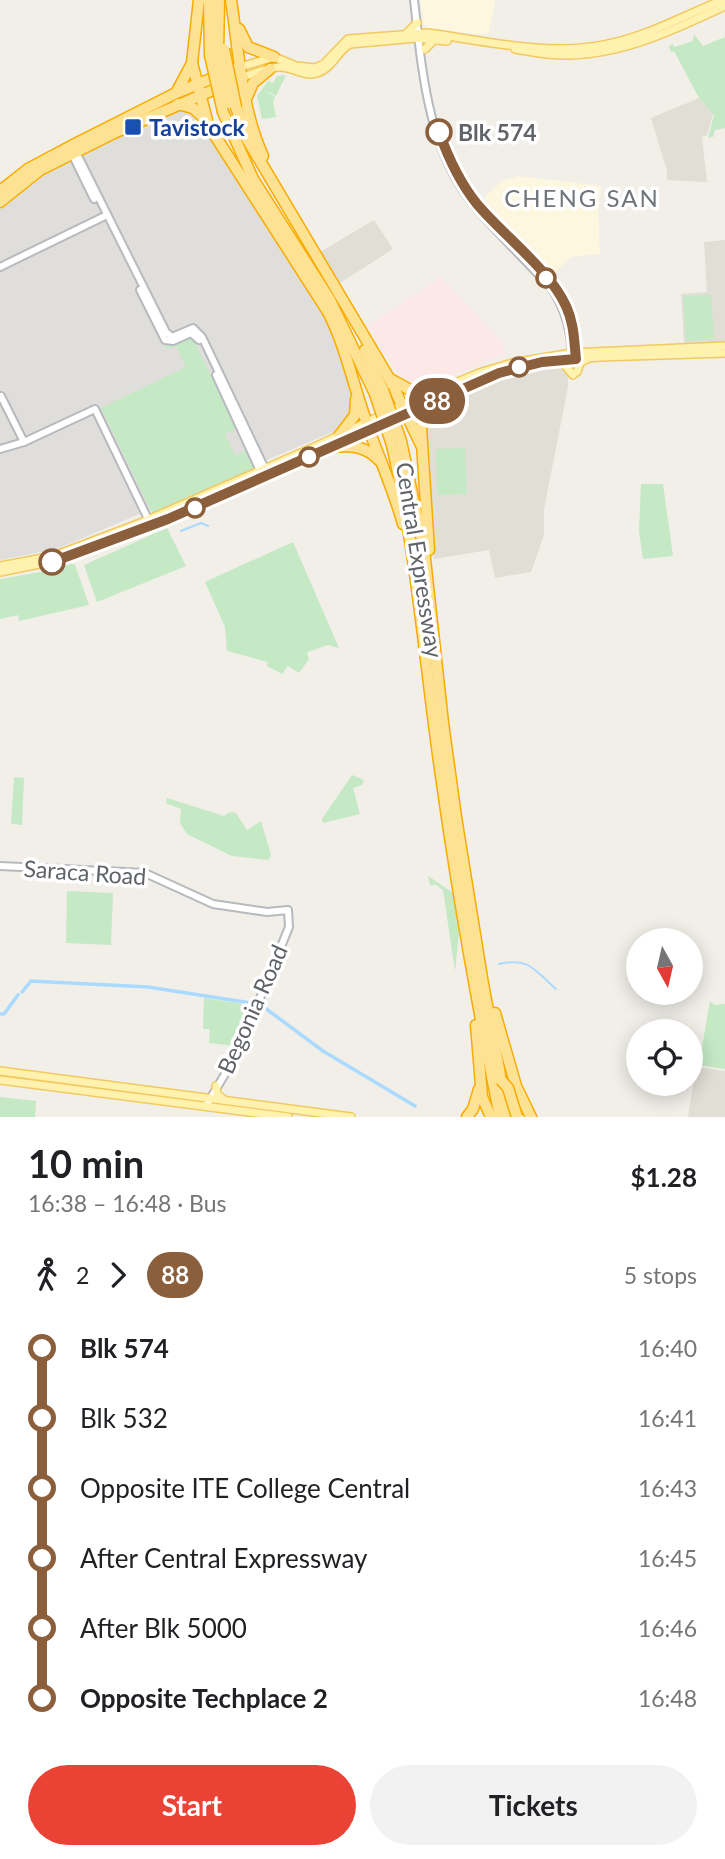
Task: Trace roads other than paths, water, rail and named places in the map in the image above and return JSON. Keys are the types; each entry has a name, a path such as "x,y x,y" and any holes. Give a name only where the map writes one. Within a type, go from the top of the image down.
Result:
{"highway":[{"path":"0,202 33,170 73,157 88,146 177,98 192,63 199,0"},
{"name":"Central Expressway","path":"209,0 230,109 253,179 330,300 379,392"},
{"path":"219,0 218,52 230,109 389,378 421,445"},
{"path":"231,1 245,45 254,51 274,57"},
{"path":"231,1 246,100 256,139 281,198"},
{"path":"192,63 209,128"},
{"path":"246,100 253,83 270,69"},
{"path":"0,191 33,170 177,98 241,72"},
{"path":"177,98 197,110 301,269"},
{"name":"Central Expressway","path":"230,109 246,148 360,338 397,443 424,550 443,723 479,984"},
{"path":"253,179 337,331 412,554"},
{"path":"389,378 414,392 443,394"},
{"path":"338,436 355,415 356,388"},
{"path":"430,599 422,424 443,394"},
{"name":"Central Expressway","path":"397,443 441,775 493,1061 500,1117"},
{"path":"333,447 352,446 364,449 384,466"},
{"path":"491,1117 482,1097 480,1082 473,996 479,984 491,995 516,1086 531,1117"},
{"name":"Central Expressway","path":"493,1061 501,1080 508,1117"},
{"path":"501,1080 508,1088 516,1117"},
{"path":"467,1117 477,1099 480,1082"},
{"path":"516,1086 516,1117"}],"main road":[{"path":"241,72 274,57 296,66 315,68 324,64 348,39 407,33 567,49 621,41 723,0"},
{"path":"241,72 280,67 315,74 324,70 350,44 421,35 435,40 559,55 595,53 652,38 725,6"},
{"path":"407,33 417,23"},
{"path":"425,48 435,40"},
{"path":"0,572 59,560 263,473 338,436 499,373 574,356 587,358 669,353 725,346"},
{"path":"443,394 479,373 515,362 574,356 725,353"},
{"path":"558,360 575,374 580,363 587,358"},
{"path":"263,473 333,447 369,426"},
{"path":"0,566 54,555 150,523"},
{"path":"0,1071 99,1084 288,1117"},
{"path":"0,1080 106,1094 208,1103 225,1101 351,1117"},
{"path":"89,1092 99,1084"},
{"path":"99,1084 106,1094"},
{"path":"216,1086 217,1094 225,1101"}],"street":[{"path":"416,0 417,23 425,48 435,118 453,166 476,203 558,293 572,320 574,356"},
{"path":"416,0 430,114 439,143 471,201 556,295 568,322 574,356"},
{"path":"73,157 168,336 172,337 192,328 202,337 261,460 263,473"},
{"path":"0,267 105,216"},
{"path":"105,216 162,337 169,342 191,333 201,343 263,473"},
{"path":"1,396 24,442"},
{"path":"0,449 24,442 95,409 150,523"},
{"name":"Saraca Road","path":"0,866 145,873 213,904 267,912 288,910"},
{"name":"Begonia Road","path":"208,1103 238,1052 289,927 288,910"}],"waterway":[{"path":"181,531 201,523 208,526"},
{"path":"499,964 525,964 556,989"},
{"path":"22,992 31,981 148,987 251,1003"},
{"path":"0,1014 4,1014 18,995"},
{"path":"261,1005 323,1051 415,1106"}],"place":[{"name":"Tavistock","path":"133,127"},
{"name":"Blk 574","path":"439,132"}],"district":[{"name":"CHENG SAN","path":"582,197"}]}
